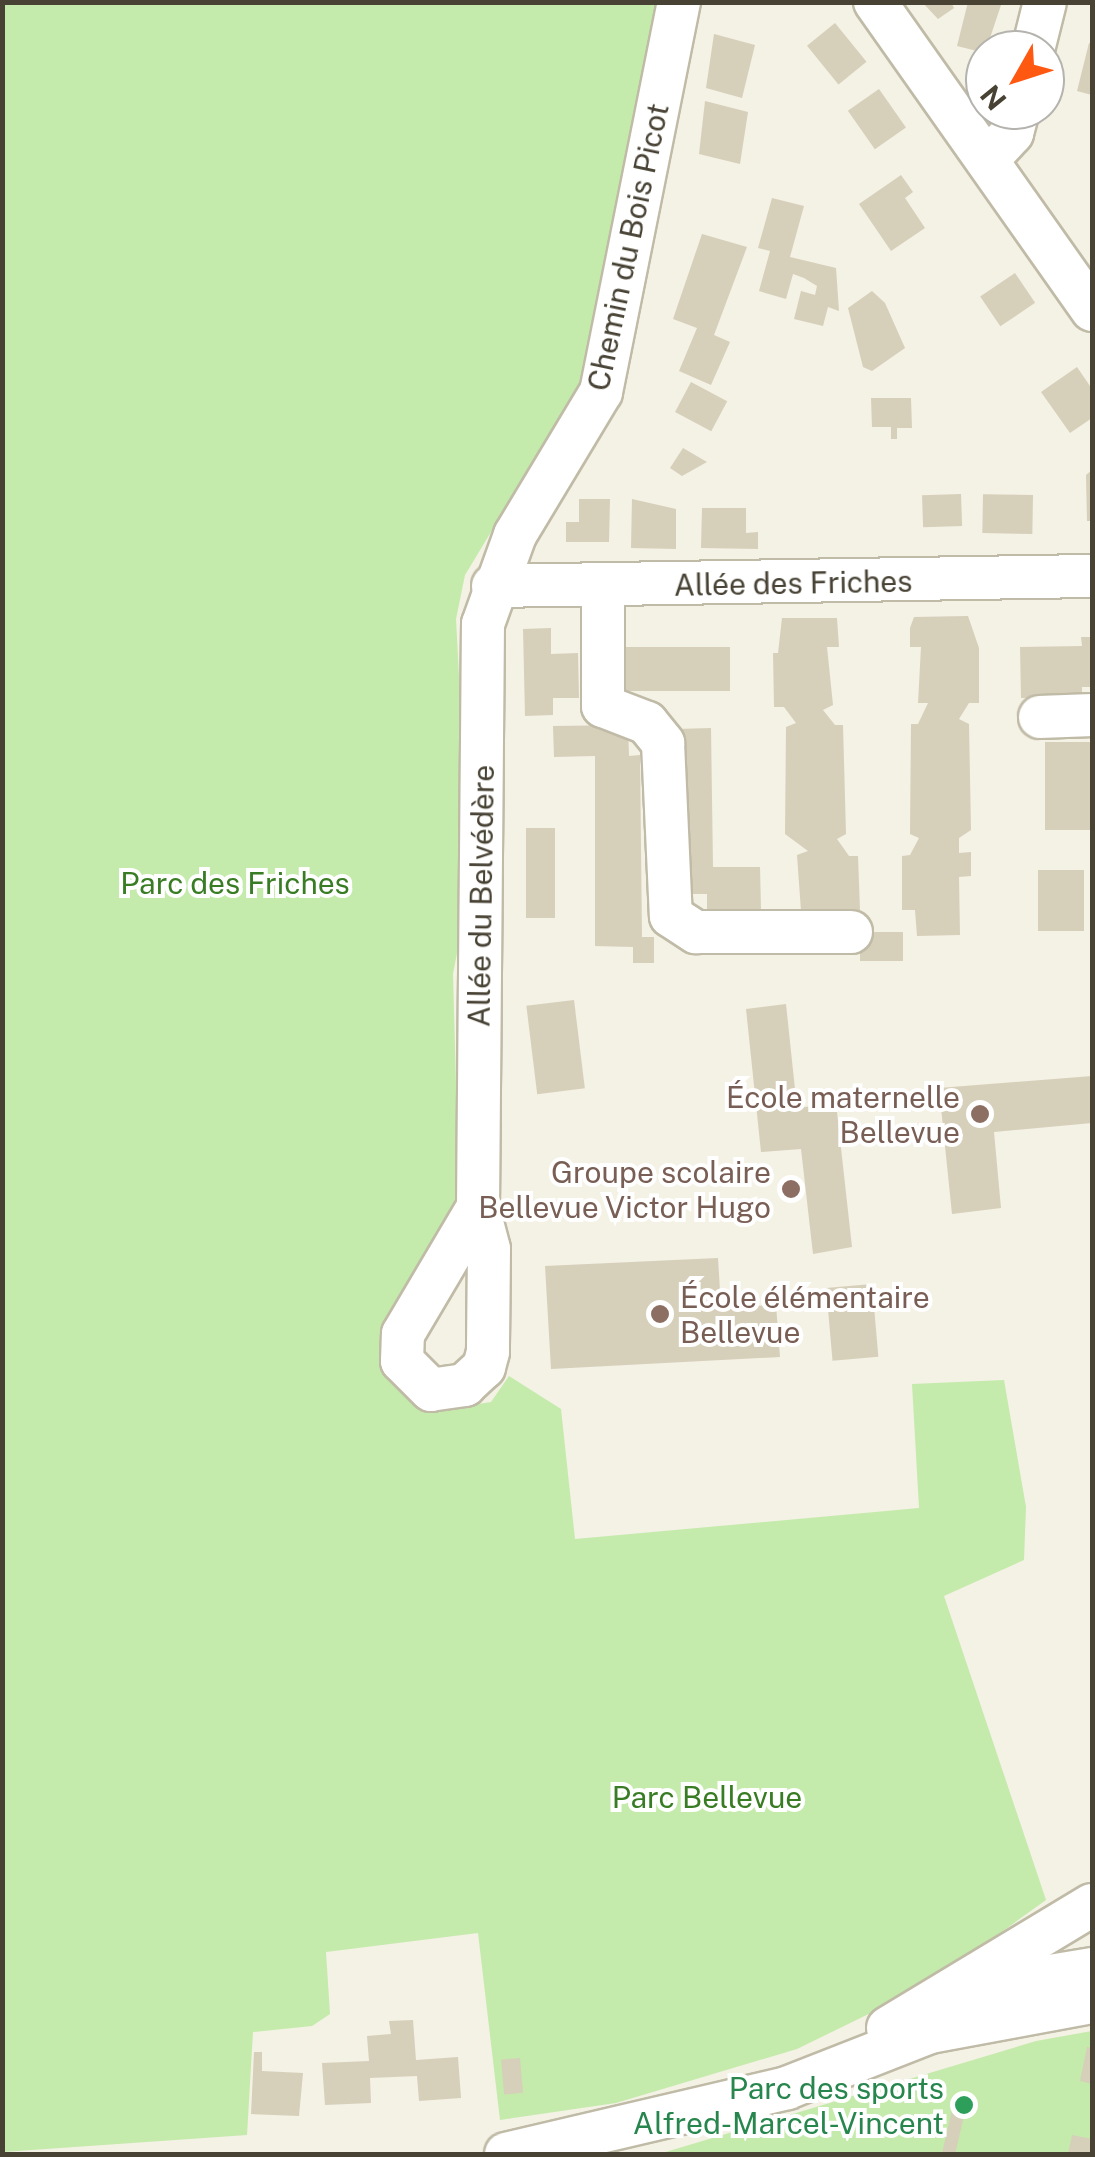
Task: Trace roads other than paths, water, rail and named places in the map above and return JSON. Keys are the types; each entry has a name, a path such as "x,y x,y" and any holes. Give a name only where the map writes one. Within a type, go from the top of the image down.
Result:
{"street":[{"name":"Chemin du Bois Picot","path":"493,586 514,534 601,392 679,2"},
{"path":"875,2 1092,310"},
{"path":"1038,30 1045,2"},
{"path":"987,160 1013,130"},
{"name":"Allée des Friches","path":"493,586 1092,576"},
{"name":"Allée du Belvédère","path":"478,1207 483,624 493,586"},
{"path":"602,587 602,706 634,715 663,743 671,916 696,932 851,932"},
{"path":"1040,717 1092,716"},
{"path":"717,2106 873,2036 1092,1905"},
{"path":"952,1992 1079,1976"},
{"path":"527,2152 787,2088 1079,1976"}],"place":[{"name":"École maternelle Bellevue","path":"980,1114"},
{"name":"Groupe scolaire Bellevue Victor Hugo","path":"791,1189"},
{"name":"École élémentaire Bellevue","path":"660,1314"},
{"name":"Parc des sports Alfred-Marcel-Vincent","path":"964,2105"}],"park label":[{"name":"Parc des Friches","path":"235,883"},
{"name":"Parc Bellevue","path":"707,1797"}]}
